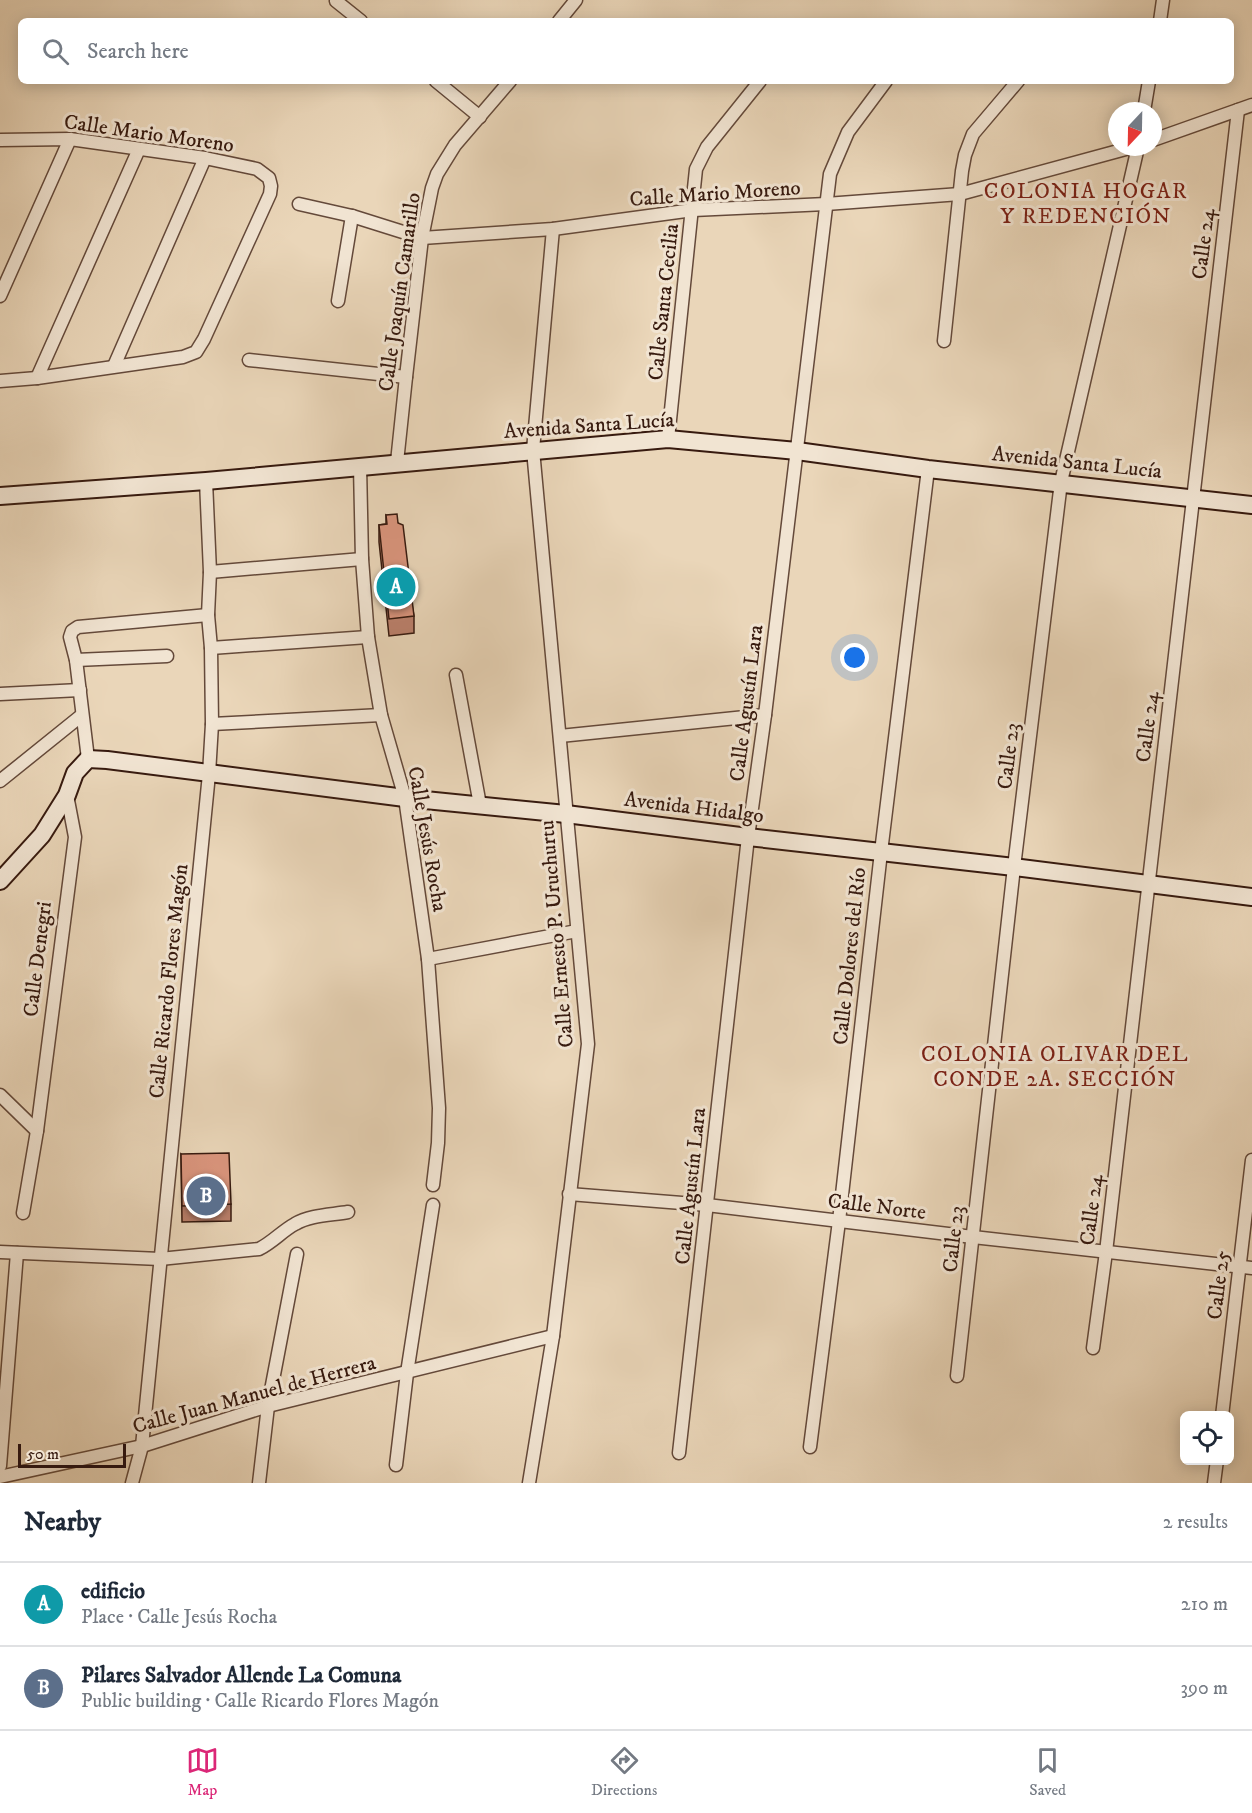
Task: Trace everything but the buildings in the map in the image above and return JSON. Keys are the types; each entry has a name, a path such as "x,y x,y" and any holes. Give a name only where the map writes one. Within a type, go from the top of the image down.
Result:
{"street":[{"path":"561,18 576,0"},
{"path":"1160,18 1163,0"},
{"path":"336,1 357,18"},
{"path":"439,84 480,117"},
{"name":"Calle Joaquín Camarillo","path":"398,462 422,238 432,188 437,174 455,145 508,84"},
{"name":"Calle Santa Cecilia","path":"668,439 696,169 707,147 758,84"},
{"name":"Calle Agustín Lara","path":"679,1453 748,837 765,715 830,174 848,132 884,84"},
{"path":"944,341 965,155 973,134 1015,84"},
{"path":"1146,102 1148,84"},
{"path":"1162,137 1252,105"},
{"name":"Calle 24","path":"1094,1348 1238,110"},
{"path":"0,296 70,139"},
{"name":"Calle Mario Moreno","path":"0,140 70,139 139,148 257,169 269,178 270,194 196,352 183,357 114,366"},
{"path":"37,378 139,148"},
{"name":"Calle Mario Moreno","path":"299,204 352,216 422,238 554,229 693,210 826,204 960,194 1108,154"},
{"name":"Calle 23","path":"957,1376 1014,867 1061,482 1134,156"},
{"path":"0,381 37,378 114,366 205,158"},
{"path":"338,301 352,216"},
{"name":"Calle Ernesto P. Uruchurtu","path":"529,1483 553,1336 588,1044 533,450 554,229"},
{"path":"249,360 406,377"},
{"name":"Avenida Santa Lucía","path":"0,496 206,481 668,439 797,451 928,469 1252,505"},
{"name":"Calle Jesús Rocha","path":"360,466 362,559 368,637 381,715 405,798 428,959 439,1108 433,1185"},
{"name":"Calle Dolores del Río","path":"810,1447 928,469"},
{"name":"Calle Ricardo Flores Magón","path":"132,1483 142,1446 209,774 212,724 206,481"},
{"path":"210,572 362,559"},
{"path":"0,881 42,835 67,795 75,773 88,759 76,660 70,637 72,631 78,627 208,615"},
{"path":"211,648 368,637"},
{"path":"76,660 167,656"},
{"path":"456,675 480,805"},
{"path":"0,694 80,690"},
{"path":"212,724 381,715"},
{"path":"560,736 765,715"},
{"path":"2,778 82,716"},
{"name":"Avenida Hidalgo","path":"88,759 1252,897"},
{"name":"Calle Denegri","path":"23,1213 38,1131 75,837 67,795"},
{"path":"428,959 577,932"},
{"path":"0,1095 38,1131"},
{"name":"Calle 25","path":"1223,1411 1246,1267 1252,1160"},
{"name":"Calle Norte","path":"569,1194 708,1205 1246,1267"},
{"path":"396,1466 407,1373 433,1204"},
{"path":"0,1252 160,1259 259,1249 272,1243 295,1224 310,1218 348,1212"},
{"path":"0,1466 17,1253"},
{"path":"259,1483 268,1407 297,1254"},
{"name":"Calle Juan Manuel de Herrera","path":"0,1477 142,1446 268,1407 553,1336"},
{"path":"1214,1483 1216,1465"}],"place":[{"name":"edificio","path":"396,587"},
{"name":"Pilares Salvador Allende La Comuna","path":"206,1196"}],"district":[{"name":"COLONIA HOGAR Y REDENCIÓN","path":"1086,202"},
{"name":"COLONIA OLIVAR DEL CONDE 2A. SECCIÓN","path":"1055,1066"}]}
